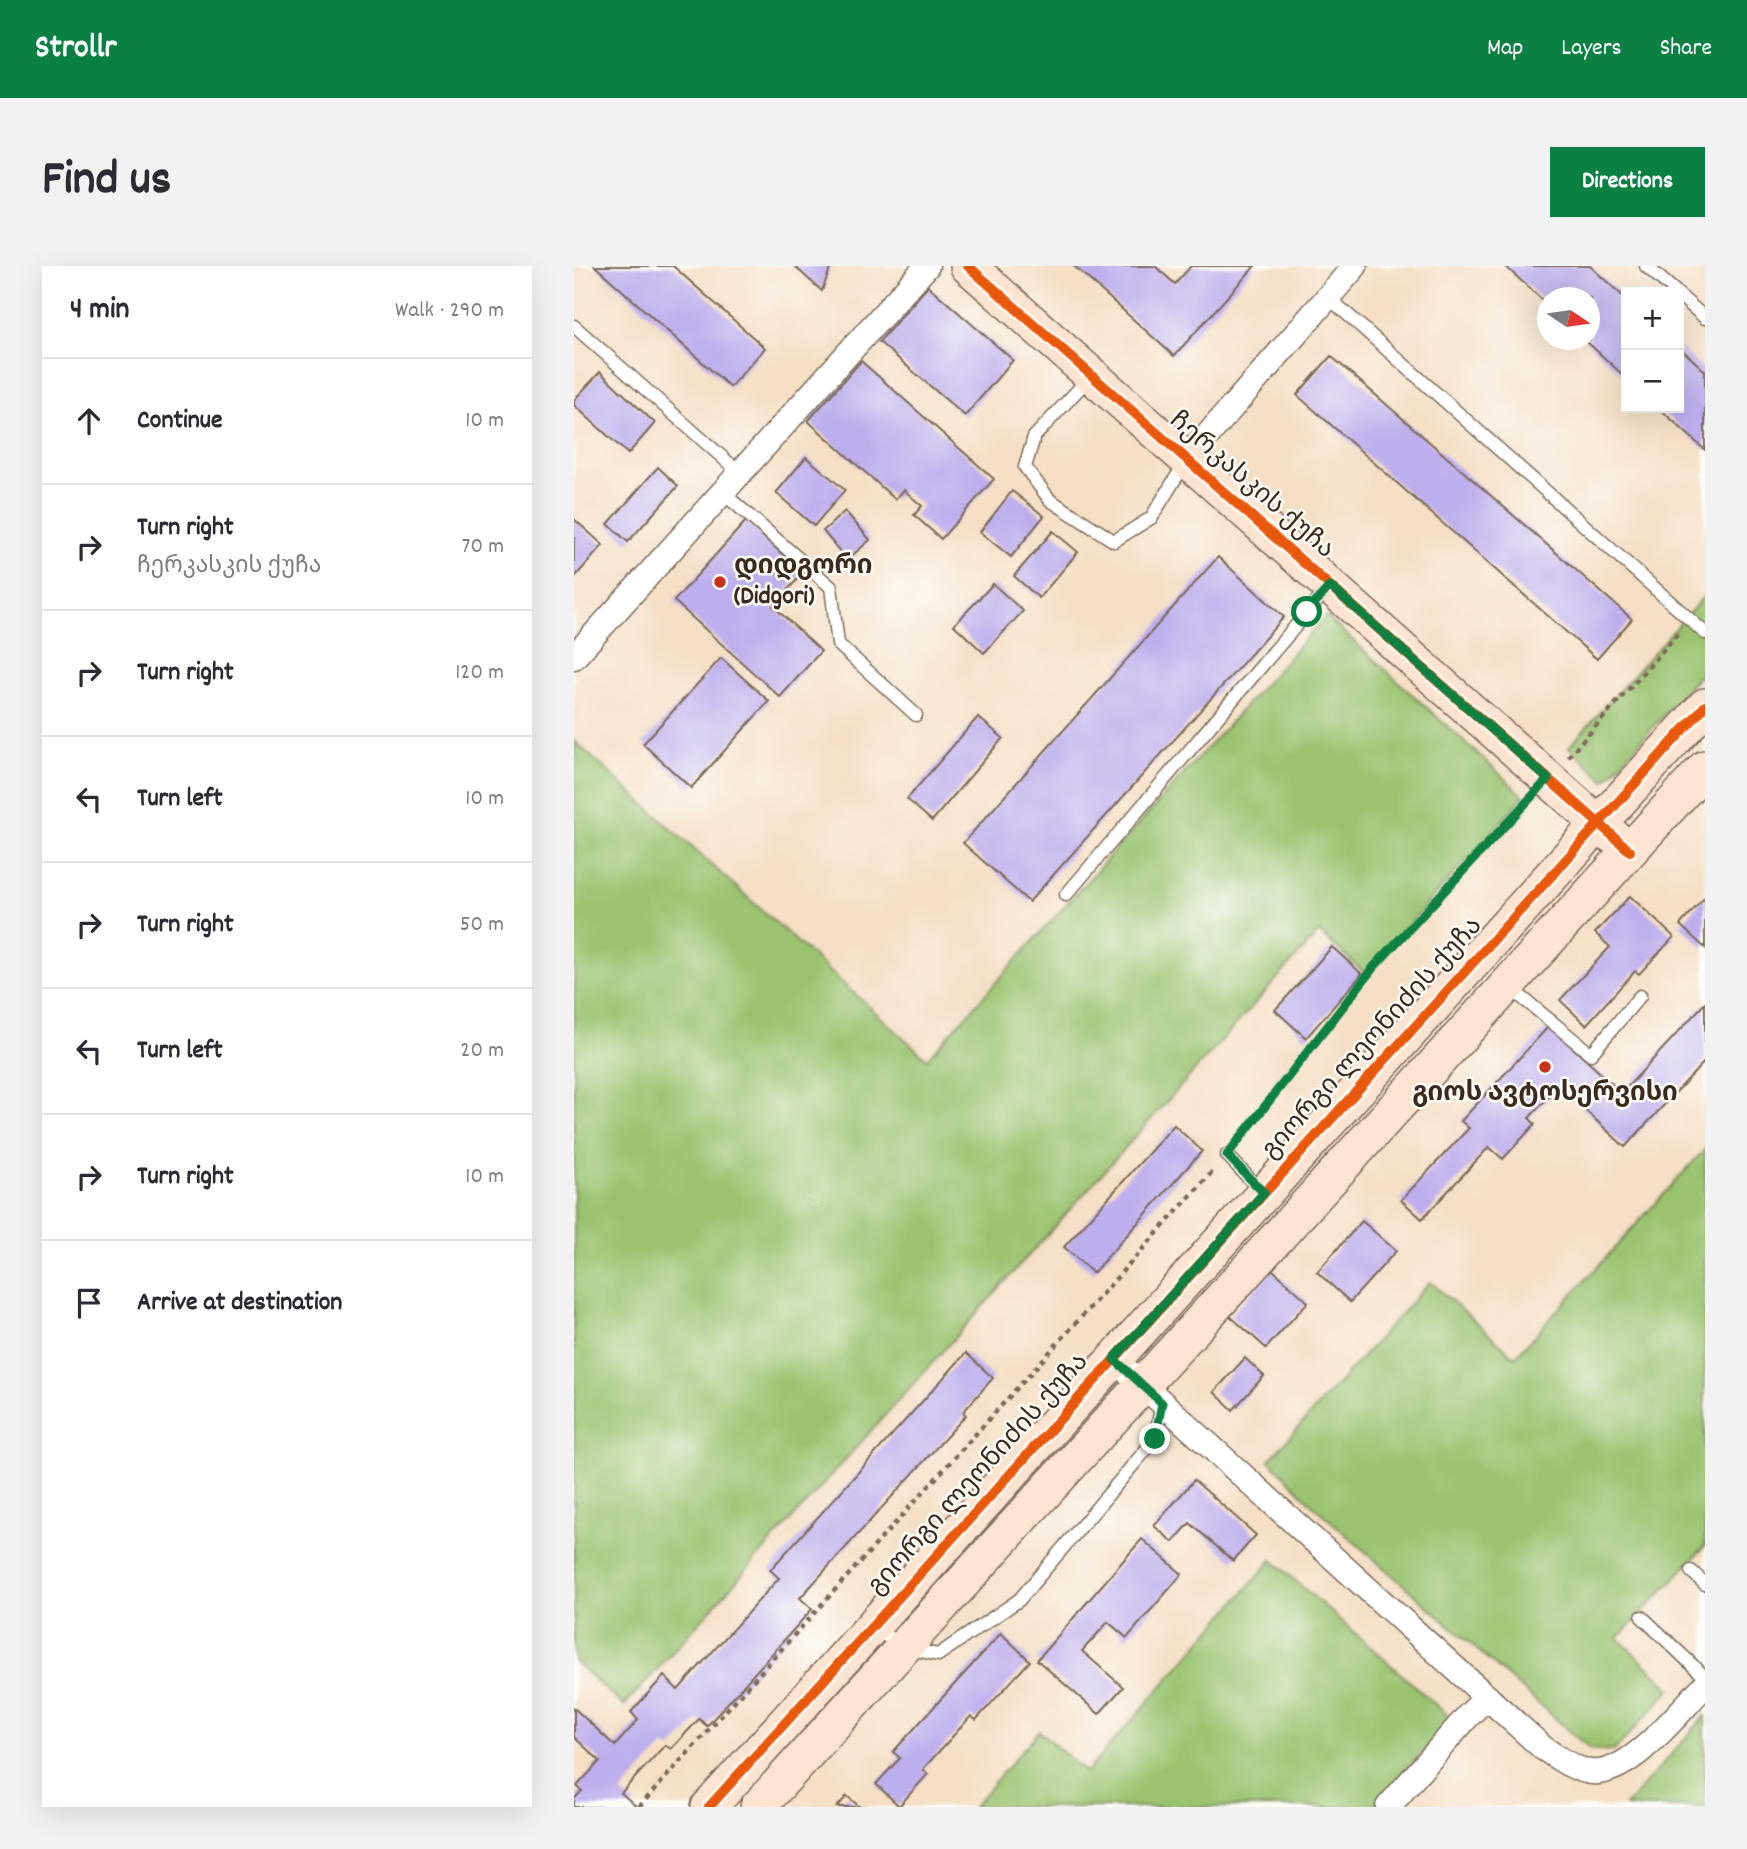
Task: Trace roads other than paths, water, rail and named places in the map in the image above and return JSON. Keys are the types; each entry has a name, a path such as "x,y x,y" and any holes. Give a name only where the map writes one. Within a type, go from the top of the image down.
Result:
{"street":[{"path":"574,657 927,266"},
{"name":"ჩერკასკის ქუჩა","path":"968,266 1630,851"},
{"path":"1187,459 1355,266"},
{"name":"გიორგი ლეონიძის ქუჩა","path":"709,1807 1705,706"},
{"path":"758,1807 903,1647 1152,1394 1508,985 1705,768"},
{"path":"1114,1359 1543,1748 1565,1763 1589,1772 1615,1769 1634,1758 1705,1685"},
{"path":"1388,1807 1466,1717 1487,1697"}],"lane":[{"path":"1646,266 1670,287"},
{"path":"1328,297 1705,633"},
{"path":"1684,299 1705,318"},
{"path":"574,326 740,473"},
{"path":"1092,375 1034,437 1025,467 1050,500 1114,541 1150,517 1187,459"},
{"path":"722,492 831,587 838,644 916,715"},
{"path":"1066,895 1330,586"},
{"path":"1508,985 1591,1054 1640,996"},
{"path":"1227,1155 1264,1193"},
{"path":"872,1627 903,1647 938,1655 1019,1600 1155,1439 1152,1394"},
{"path":"1691,1571 1705,1584"},
{"path":"1642,1617 1705,1677"}],"place":[{"name":"დიდგორი (Didgori)","path":"720,582"},
{"name":"გიოს ავტოსერვისი","path":"1545,1067"}]}
